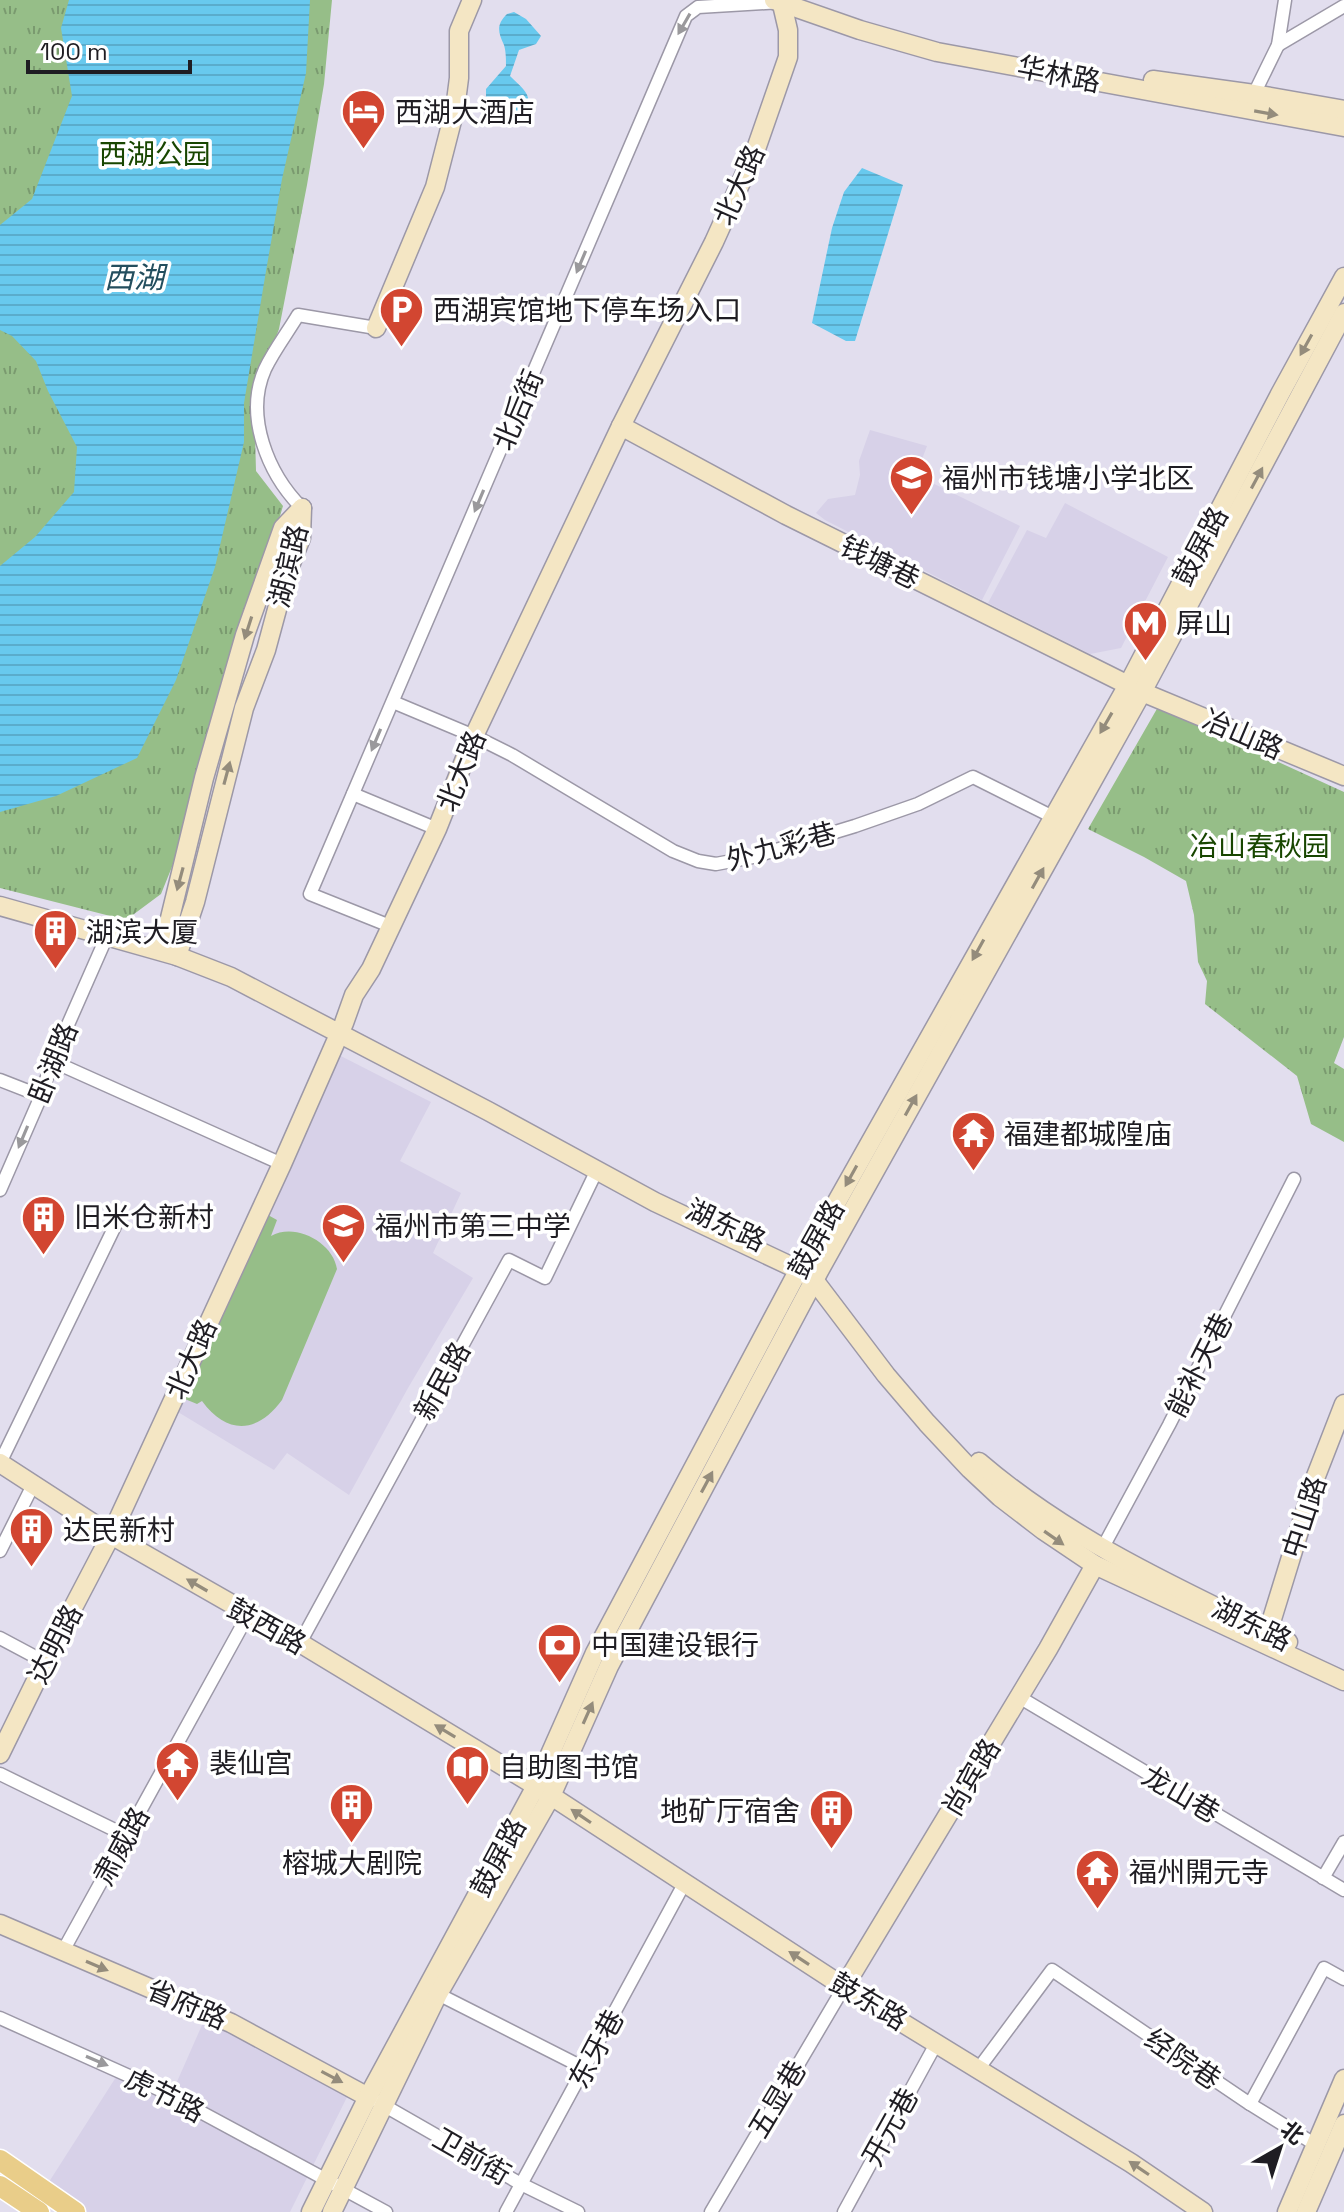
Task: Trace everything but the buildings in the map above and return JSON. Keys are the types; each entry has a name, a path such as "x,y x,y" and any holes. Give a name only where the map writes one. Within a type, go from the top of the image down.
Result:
{"main road":[{"path":"376,328 435,187 455,109 459,78 459,31 472,0"},
{"name":"华林路","path":"783,0 979,54 1344,110"},
{"name":"华林路","path":"783,0 860,30 937,52 1344,127"},
{"name":"北大路","path":"111,1535 282,1164 354,995 371,969 437,829 474,736 756,149 788,57 783,0"},
{"name":"鼓屏路","path":"376,2101 438,1994 544,1791 809,1270 1053,817 1135,688 1280,394 1344,277"},
{"name":"鼓屏路","path":"809,1270 1344,313"},
{"name":"钱塘巷","path":"621,426 786,515 1135,688"},
{"name":"湖滨路","path":"171,948 204,778 245,635 283,528 302,508"},
{"name":"冶山路","path":"1135,688 1344,776"},
{"path":"0,895 171,948"},
{"path":"0,906 107,936 171,948"},
{"name":"湖东路","path":"171,948 235,969 596,1172 655,1202 809,1270"},
{"name":"湖东路","path":"342,1028 809,1270 886,1375 970,1469 1032,1522 1344,1681"},
{"name":"中山路","path":"1268,1632 1316,1476 1344,1404"},
{"name":"鼓西路","path":"0,1463 111,1535 300,1643 544,1791"},
{"name":"达明路","path":"0,1754 111,1535"},
{"name":"湖东路","path":"1098,1557 1167,1583 1344,1668"},
{"name":"尚宾路","path":"844,1987 1019,1697 1098,1557"},
{"name":"鼓屏路","path":"311,2212 334,2185 376,2101 544,1791"},
{"name":"鼓东路","path":"544,1791 844,1987 1131,2163 1203,2212"},
{"name":"省府路","path":"0,1924 231,2023 376,2101"},
{"path":"1287,2212 1344,2079"},
{"path":"1306,2212 1344,2124"},
{"path":"0,2160 75,2212"},
{"path":"332,2212 334,2185"},
{"path":"0,2186 39,2212"}],"street":[{"name":"北后街","path":"390,926 310,894 686,16 698,7 783,0"},
{"path":"1254,94 1278,45 1285,0"},
{"path":"1278,45 1344,6"},
{"path":"302,508 286,490 264,448 257,409 265,369 298,315 376,328"},
{"name":"外九彩巷","path":"393,702 512,755 673,851 698,861 716,864 782,849 918,804 973,777 1053,817"},
{"path":"353,794 437,829"},
{"name":"卧湖路","path":"0,1190 107,936"},
{"path":"52,1061 282,1164"},
{"path":"0,1080 41,1096"},
{"name":"新民路","path":"300,1643 509,1260 545,1278 596,1172"},
{"name":"能补天巷","path":"1098,1557 1294,1179"},
{"path":"0,1463 117,1222"},
{"path":"0,1551 33,1485"},
{"name":"肃威路","path":"63,1951 248,1615"},
{"path":"0,1638 45,1662"},
{"name":"龙山巷","path":"1019,1697 1344,1890"},
{"path":"0,1774 127,1836"},
{"path":"1323,1878 1344,1842"},
{"name":"东牙巷","path":"506,2212 684,1884"},
{"path":"1250,2104 1324,1968 1344,1979"},
{"name":"经院巷","path":"979,2068 1052,1970 1316,2145"},
{"name":"五显巷","path":"711,2212 844,1987"},
{"path":"438,1994 586,2069"},
{"name":"虎节路","path":"0,2018 158,2089 386,2212"},
{"name":"开元巷","path":"844,2212 937,2042"},
{"name":"卫前街","path":"376,2101 521,2184 578,2212"}],"shaded area":[{"name":"福州市钱塘小学北区","path":"870,430 927,446 916,475 1020,526 982,600 816,513 828,499 855,495 860,475 859,461"},
{"path":"1065,503 1168,557 1121,648 1090,654 988,603 1027,530 1046,538"},
{"name":"福州市第三中学","path":"333,1052 431,1102 400,1161 461,1193 433,1253 473,1278 349,1495 287,1453 274,1470 173,1409"},
{"path":"206,2016 349,2093 290,2212 87,2212 47,2185 118,2074 172,2093"}],"green space":[{"name":"西湖","path":"0,0 332,0 324,84 279,329 254,398 256,471 283,506 180,847 161,894 126,920 0,888"},
{"name":"冶山春秋园","path":"1158,707 1344,792 1344,1037 1334,1063 1344,1069 1344,1142 1311,1124 1297,1076 1205,1004 1207,981 1198,962 1194,915 1186,881 1088,829"},
{"path":"268,1215 277,1220 271,1236 291,1231 312,1237 328,1250 337,1269 282,1400 252,1424 232,1425 202,1401 197,1404 185,1399"}],"water":[{"name":"西湖","path":"69,0 310,0 306,73 282,179 266,271 244,403 244,442 215,567 176,680 137,758 56,796 0,812 0,566 35,537 74,492 77,447 36,361 12,336 0,330 0,225 32,199 72,96 61,28"},
{"path":"514,12 526,19 541,36 536,44 519,50 510,76 527,94 527,110 523,117 511,117 486,98 486,89 506,66 500,25 507,14"},
{"path":"862,168 903,185 855,341 846,341 812,323 832,228 844,192"}],"place":[{"name":"西湖大酒店","path":"364,151"},
{"name":"西湖宾馆地下停车场入口","path":"402,349"},
{"name":"福州市钱塘小学北区","path":"911,517"},
{"name":"屏山","path":"1145,662"},
{"name":"湖滨大厦","path":"55,971"},
{"name":"福建都城隍庙","path":"973,1173"},
{"name":"旧米仓新村","path":"43,1256"},
{"name":"福州市第三中学","path":"344,1265"},
{"name":"达民新村","path":"32,1569"},
{"name":"中国建设银行","path":"560,1684"},
{"name":"裴仙宫","path":"178,1802"},
{"name":"自助图书馆","path":"468,1806"},
{"name":"榕城大剧院","path":"352,1845"},
{"name":"地矿厅宿舍","path":"831,1850"},
{"name":"福州開元寺","path":"1098,1911"}],"park label":[{"name":"西湖公园","path":"155,154"}]}
